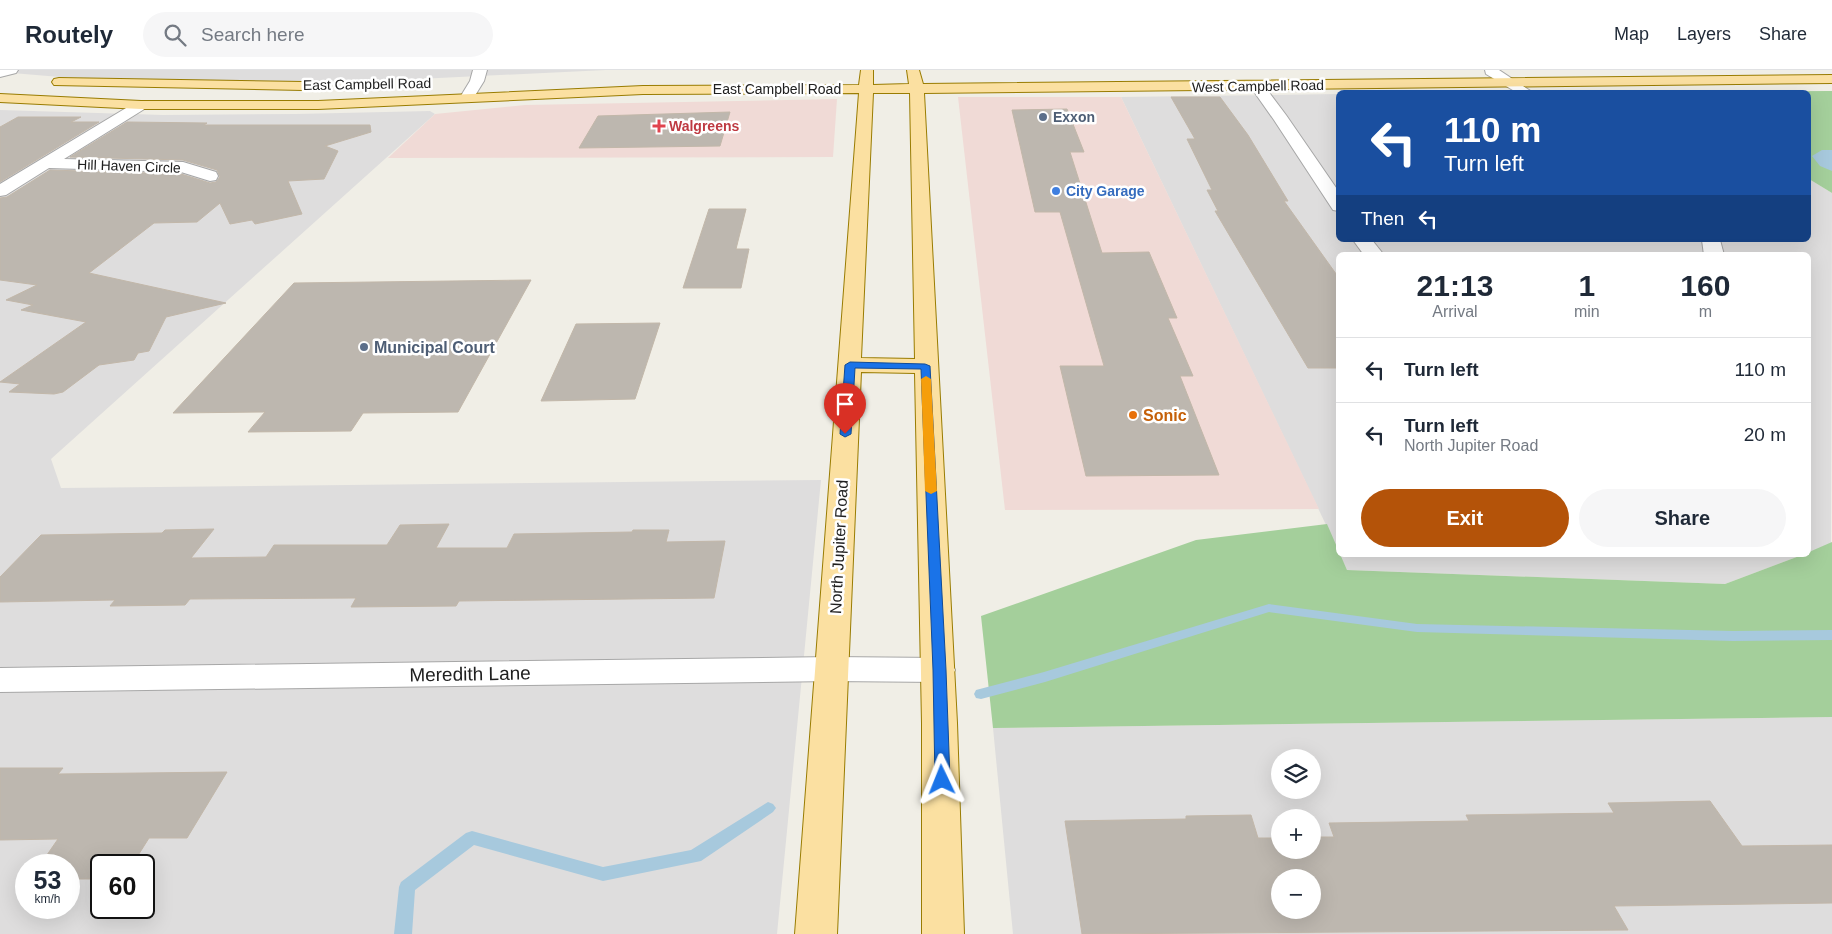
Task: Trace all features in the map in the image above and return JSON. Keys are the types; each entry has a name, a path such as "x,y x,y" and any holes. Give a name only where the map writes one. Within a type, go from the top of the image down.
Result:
{"main road":[{"path":"1454,70 1689,70"},
{"path":"1748,70 1769,80"},
{"path":"0,80 15,75"},
{"path":"915,76 925,366 939,670 943,799 942,934"},
{"name":"West Campbell Road","path":"866,77 915,76 1257,86 1832,79"},
{"path":"458,82 482,77"},
{"name":"East Campbell Road","path":"0,98 141,105 318,104 466,99 866,77"},
{"name":"North Jupiter Road","path":"816,934 866,77"},
{"name":"East Campbell Road","path":"45,82 318,86"},
{"path":"850,365 925,366"}],"street":[{"path":"1492,71 1522,90"},
{"path":"0,72 15,75"},
{"path":"466,99 482,77"},
{"path":"1257,86 1281,118 1336,201"},
{"path":"0,191 141,105"},
{"name":"Hill Haven Circle","path":"46,163 183,166 210,176"},
{"path":"1364,242 1372,252"},
{"name":"Meredith Lane","path":"0,680 832,669 939,670"}],"shaded area":[{"path":"0,70 606,70 313,82 164,81 60,77 0,72"},
{"path":"1336,94 1336,242 1811,242 1811,180 1832,193 1831,544 1811,551 1811,252 1336,252 1336,546 1121,97"},
{"path":"958,97 1121,97 1319,509 1005,510"},
{"path":"837,99 833,157 388,158 435,114 525,105"},
{"path":"0,110 163,115 430,111 435,114 51,459 61,488 821,480 777,934 0,934"},
{"path":"1341,557 1797,557 1725,584 1347,570"},
{"path":"1832,717 1832,934 1013,934 993,728"}],"green space":[{"path":"1811,91 1832,91 1832,193 1811,180"},
{"path":"1327,524 1336,545 1336,557 1341,557 1347,570 1725,584 1797,557 1811,557 1811,551 1832,542 1832,717 993,728 981,616 1196,540"}],"water":[{"path":"1822,150 1832,150 1832,171 1820,166 1812,156"}],"building":[{"path":"1171,97 1220,97 1248,135 1288,201 1284,201 1336,274 1336,368 1308,368 1215,211 1218,211 1207,190 1212,190 1187,139 1195,139"},
{"path":"1067,109 1084,152 1070,152 1102,253 1149,252 1177,318 1168,318 1193,376 1180,376 1219,475 1086,476 1060,366 1104,366 1060,212 1035,212 1012,110"},
{"name":"Walgreens","path":"730,112 720,146 579,148 598,116"},
{"path":"18,117 81,117 71,122 99,122 0,182 0,127"},
{"path":"127,122 207,123 204,125 370,125 371,132 325,146 338,151 324,179 288,181 302,214 255,224 252,220 230,224 220,203 197,222 154,223 89,273 226,303 166,317 149,351 138,353 134,360 99,365 63,392 54,394 9,392 20,384 0,382 86,322 21,310 33,305 6,300 37,285 0,280 0,198 7,197 50,170 181,174 210,183 216,182 220,177 217,170 183,160 70,157"},
{"path":"709,209 746,209 736,249 749,249 741,288 683,288"},
{"name":"Municipal Court","path":"531,280 458,412 363,413 351,431 248,432 265,412 173,413 294,283"},
{"path":"660,323 635,399 541,401 576,324"},
{"path":"449,524 436,548 507,548 514,534 632,532 633,530 669,530 666,542 725,541 714,598 459,601 456,606 351,607 356,598 190,599 185,605 110,606 115,600 0,602 0,577 41,535 162,533 165,530 214,529 191,558 266,557 274,545 387,545 400,525"},
{"path":"0,768 63,768 58,774 227,772 187,838 149,838 139,854 90,854 90,879 80,879 80,854 48,854 58,839 0,840"},
{"path":"1710,801 1742,846 1832,845 1832,903 1614,906 1628,930 1082,934 1065,821 1186,819 1186,816 1251,815 1258,838 1271,838 1271,859 1321,859 1321,837 1334,837 1329,823 1469,821 1466,815 1614,813 1608,803"}],"waterway":[{"path":"981,694 1045,677 1269,608 1417,628 1733,636 1832,635"},
{"path":"403,934 407,887 472,838 603,874 695,856 768,808"}],"slow traffic":[{"path":"926,379 931,491"}],"place":[{"name":"Exxon","path":"1043,117"},
{"name":"Walgreens","path":"659,126"},
{"name":"City Garage","path":"1056,191"},
{"name":"Municipal Court","path":"364,347"},
{"name":"Sonic","path":"1133,415"}],"route":[{"path":"845,434 850,365 925,366 939,670 942,780"}]}
